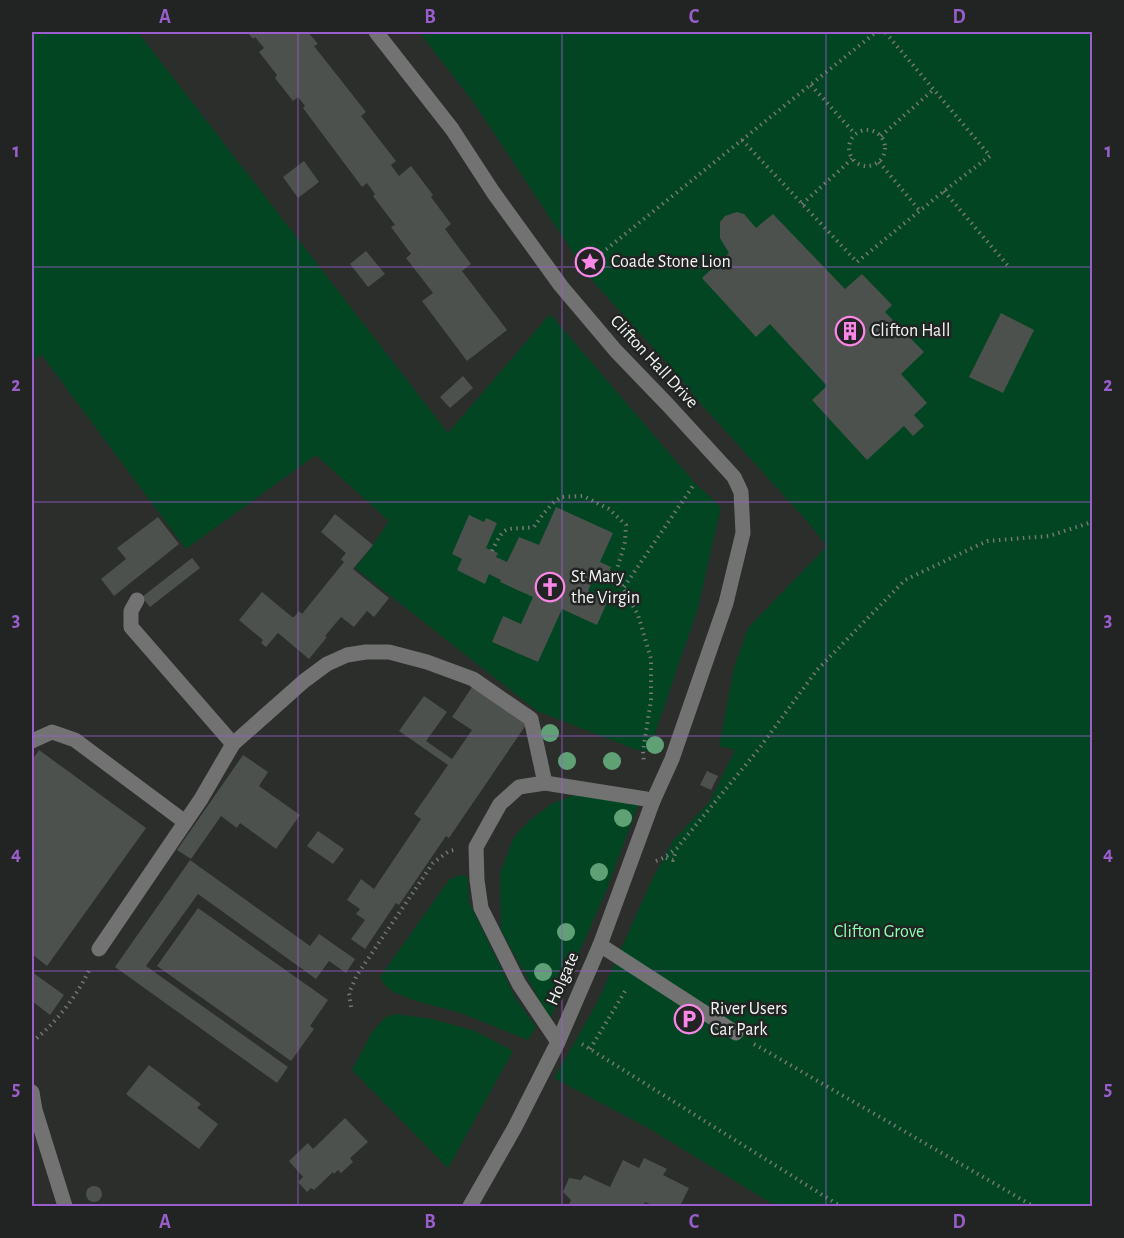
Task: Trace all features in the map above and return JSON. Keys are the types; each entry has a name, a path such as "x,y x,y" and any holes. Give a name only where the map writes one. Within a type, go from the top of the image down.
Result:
{"street":[{"name":"Clifton Hall Drive","path":"376,32 452,129 493,192 561,286 616,351 734,477 741,492 743,533 726,603 672,759"},
{"path":"137,600 131,611 131,627 233,744"},
{"path":"99,949 185,822 233,744 304,681 327,664 347,656 366,652 389,652 427,662 473,679 531,719 545,783"},
{"path":"32,741 52,732 75,740 185,822"},
{"name":"Holgate","path":"470,1206 558,1042 600,945 649,800 672,759"},
{"path":"558,1042 519,984 481,908 476,847 500,804 519,787 545,783 649,800"},
{"path":"600,945 736,1034"},
{"path":"32,1092 35,1110 65,1206"}],"path":[{"path":"583,268 876,32"},
{"path":"742,140 857,262 990,156 885,32"},
{"path":"811,85 855,134"},
{"path":"881,136 934,89"},
{"path":"868,129 881,136 885,142 885,148 884,155 879,162 871,166 855,163 848,150 849,143 855,134 868,129"},
{"path":"802,204 852,159"},
{"path":"879,162 920,211"},
{"path":"944,191 1009,267"},
{"path":"624,587 695,483"},
{"path":"492,551 505,530 534,527 543,514 561,497 583,496 609,509 626,525 625,542 615,576"},
{"path":"625,875 665,857 677,848 758,750 817,670 905,580 987,541 1049,536 1092,522"},
{"path":"609,572 624,587 638,615 651,659 651,700 643,751 649,800"},
{"path":"351,1007 349,993 357,975 432,863 449,851 476,847"},
{"path":"32,1042 46,1031 82,984 99,949"},
{"path":"638,970 591,1049 840,1206"},
{"path":"736,1034 1033,1206"}],"green space":[{"path":"32,32 138,32 448,433 550,314 695,483 721,507 698,608 649,751 637,750 537,711 355,568 389,521 316,455 186,549 41,354 32,362"},
{"name":"Clifton Grove","path":"419,32 1092,32 1092,1206 776,1206 650,1129 554,1078 597,1003 651,882 673,841 710,801 735,750 719,746 734,668 748,628 827,546 590,278 472,100"},
{"path":"580,793 640,800 606,891 550,1019 501,930 500,873 514,837 530,820 553,803"},
{"path":"460,875 468,877 469,902 516,999 536,1027 528,1040 461,1013 416,1001 393,992 380,977 449,880"},
{"path":"395,1014 432,1019 475,1031 513,1051 448,1168 352,1070 372,1032 385,1018"}],"building":[{"path":"247,32 308,32 318,44 314,46 366,112 361,116 396,161 391,165 399,176 411,166 433,195 431,197 451,224 445,229 471,264 462,271 507,330 467,361 422,301 433,293 406,258 411,254 391,227 395,225 373,196 375,194 367,183 362,187 303,108 305,106 298,97 293,101 259,52 264,48 255,37 253,39"},
{"path":"304,161 319,182 298,198 283,177"},
{"name":"Clifton Hall","path":"737,212 744,214 756,228 773,214 845,289 862,274 892,305 885,312 924,352 901,374 927,403 914,415 924,426 913,436 904,426 867,460 812,400 827,386 770,324 756,337 702,278 729,253 720,238 720,222 725,216"},
{"path":"366,251 385,274 368,287 350,264"},
{"path":"1001,313 1034,330 1003,393 969,377"},
{"path":"463,376 473,388 450,408 440,397"},
{"name":"St Mary the Virgin","path":"556,507 613,533 600,562 611,567 606,578 596,573 588,591 608,600 597,625 562,609 538,662 492,642 503,616 521,624 533,597 500,582 501,580 489,574 485,584 457,570 462,559 452,554 469,515 484,522 486,518 497,523 486,548 498,553 496,557 507,562 519,537 539,545"},
{"path":"335,514 373,545 353,569 389,598 374,617 367,611 354,627 341,617 309,659 278,633 266,647 261,643 263,640 239,620 262,592 292,617 299,611 302,614 344,562 341,559 346,553 321,532"},
{"path":"158,517 179,544 114,596 101,579 126,559 117,548"},
{"path":"192,558 200,568 150,607 142,597"},
{"path":"474,684 528,722 449,838 446,836 399,905 396,903 365,949 351,939 365,920 356,914 360,909 347,900 361,879 374,889 421,819 414,814 448,765 399,731 424,696 447,712 426,741 452,759 472,730 452,717"},
{"path":"39,750 146,828 47,966 32,954 32,760"},
{"path":"243,755 268,772 259,786 300,815 276,849 240,823 237,828 221,816 191,859 177,850"},
{"path":"707,771 718,776 711,790 700,785"},
{"path":"318,831 344,849 333,864 307,846"},
{"path":"190,860 310,946 319,934 355,959 346,973 329,961 316,979 198,894 146,966 288,1067 277,1083 115,967"},
{"path":"198,908 328,1000 310,1026 314,1029 291,1061 157,966"},
{"path":"32,972 64,995 50,1015 32,1001"},
{"path":"149,1065 201,1104 197,1108 218,1124 199,1149 126,1094"},
{"path":"345,1118 368,1142 350,1158 353,1162 341,1173 338,1170 334,1174 333,1172 314,1190 311,1188 307,1192 298,1182 303,1177 289,1161 308,1143 313,1149"},
{"path":"644,1158 667,1169 663,1175 689,1188 680,1206 654,1206 645,1202 643,1206 568,1206 571,1200 563,1192 569,1178 581,1180 584,1175 610,1187 623,1160 639,1168"},
{"path":"91,1186 97,1186 102,1194 100,1200 91,1202 86,1197 86,1191"}],"place":[{"name":"Coade Stone Lion","path":"590,262"},
{"name":"Clifton Hall","path":"850,331"},
{"name":"St Mary the Virgin","path":"550,587"},
{"name":"River Users Car Park","path":"689,1019"}]}
